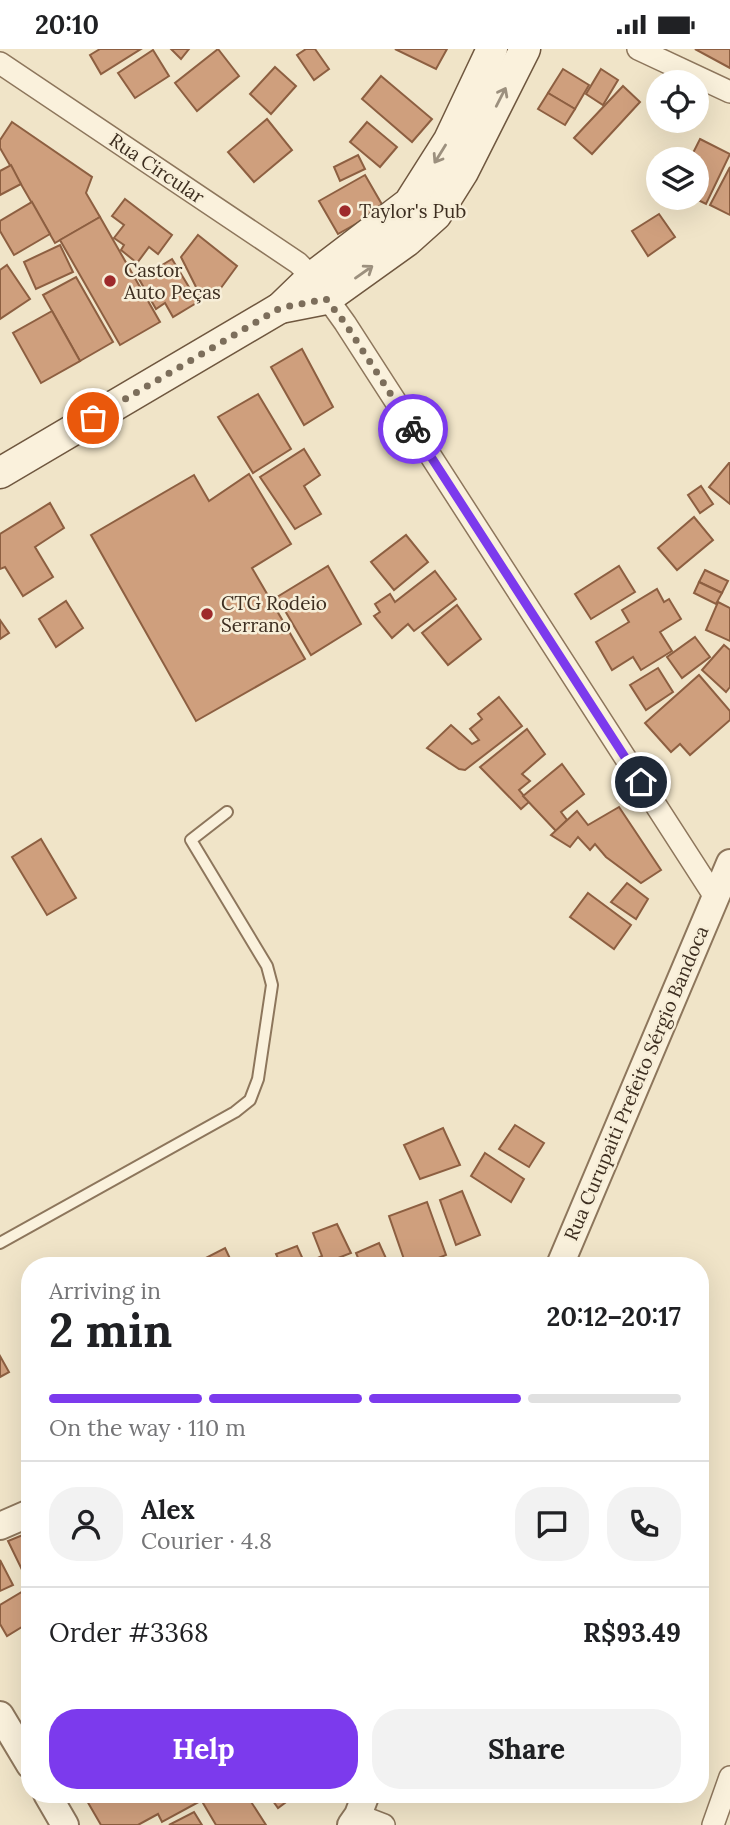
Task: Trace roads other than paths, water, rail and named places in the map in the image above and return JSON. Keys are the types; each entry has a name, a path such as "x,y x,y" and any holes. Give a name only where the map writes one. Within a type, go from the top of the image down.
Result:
{"main road":[{"path":"319,288 409,203 449,140 492,49"},
{"path":"0,473 280,308 407,241 436,215 463,172 525,49"}],"street":[{"path":"638,49 730,92"},
{"name":"Rua Circular","path":"0,63 298,263 345,323 715,897"},
{"name":"Rua Curupaiti Prefeito Sérgio Bandoca","path":"563,1257 730,863"},
{"path":"0,1526 21,1517"},
{"path":"0,1715 21,1750"},
{"path":"713,1825 730,1777"},
{"path":"52,1803 65,1825"},
{"path":"358,1811 384,1825"}],"lane":[{"path":"0,1243 235,1112 250,1100 257,1079 272,985 267,966 191,839 227,812"}],"place":[{"name":"Taylor's Pub","path":"345,211"},
{"name":"Castor Auto Peças","path":"110,281"},
{"name":"CTG Rodeio Serrano","path":"207,614"}]}
